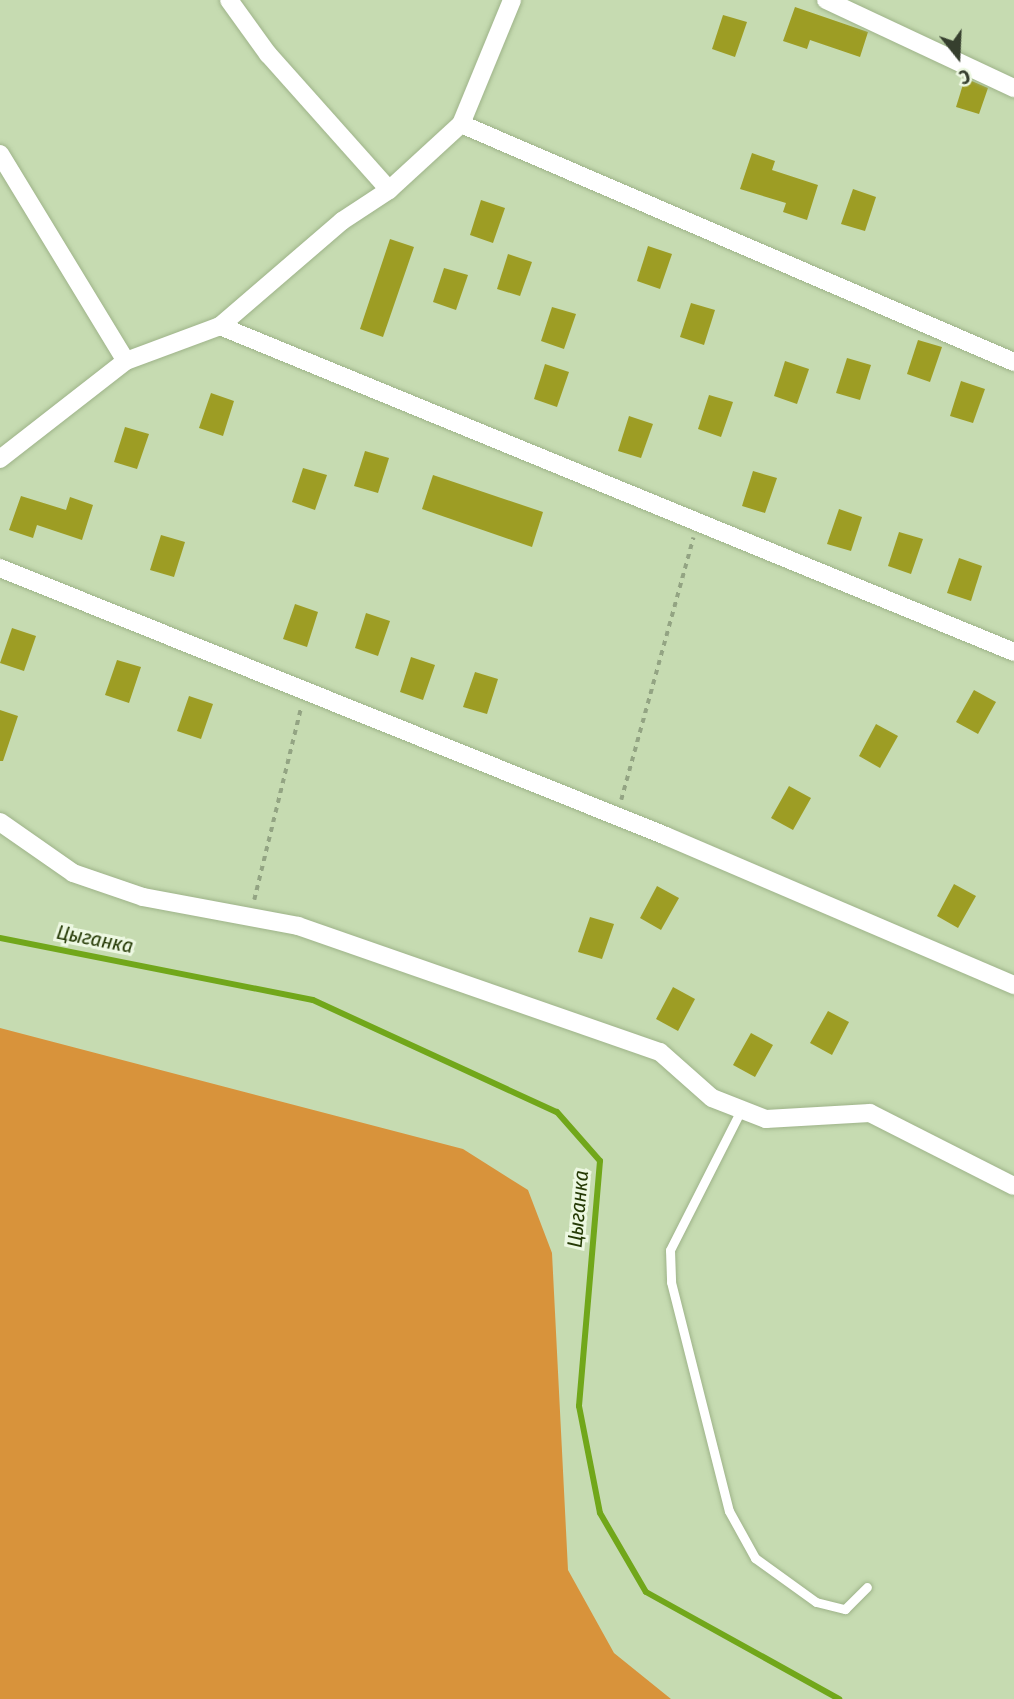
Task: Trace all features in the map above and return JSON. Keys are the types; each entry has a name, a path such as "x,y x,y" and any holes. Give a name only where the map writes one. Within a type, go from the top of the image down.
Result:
{"street":[{"path":"229,0 268,54 389,190"},
{"path":"0,459 126,361 220,326 342,220 389,190 461,124 512,0"},
{"path":"827,0 1014,88"},
{"path":"461,124 1014,362"},
{"path":"0,153 126,361"},
{"path":"220,326 1014,652"},
{"path":"0,568 617,816 1014,985"},
{"path":"0,822 73,873 144,897 298,926 660,1052 712,1098 766,1119 870,1113 1014,1186"}],"lane":[{"path":"741,1110 670,1250 671,1282 729,1511 755,1558 816,1602 845,1609 867,1587"}],"path":[{"path":"617,816 698,520"},
{"path":"250,917 305,691"}],"shaded area":[{"path":"0,1028 463,1149 528,1190 552,1253 568,1570 614,1653 671,1699 0,1699"}],"building":[{"path":"795,7 868,32 860,57 810,40 807,49 783,41"},
{"path":"723,15 747,22 735,57 712,49"},
{"path":"965,78 988,88 979,114 956,107"},
{"path":"752,153 775,161 772,170 818,185 807,220 783,212 786,203 740,189"},
{"path":"853,189 876,197 865,231 841,224"},
{"path":"481,200 505,208 493,243 470,235"},
{"path":"390,239 414,247 383,337 360,329"},
{"path":"648,246 672,254 660,289 637,281"},
{"path":"508,254 532,262 520,296 497,289"},
{"path":"444,268 468,275 456,310 433,302"},
{"path":"691,303 715,310 704,345 680,337"},
{"path":"552,307 576,314 564,349 541,341"},
{"path":"918,340 942,347 930,382 907,374"},
{"path":"847,358 871,365 860,400 836,393"},
{"path":"785,361 809,369 797,404 774,396"},
{"path":"545,364 569,372 557,407 534,399"},
{"path":"961,381 985,389 973,423 950,416"},
{"path":"211,393 234,401 223,436 199,428"},
{"path":"709,395 733,402 721,437 698,429"},
{"path":"629,416 653,424 641,458 618,451"},
{"path":"125,427 149,434 137,469 114,462"},
{"path":"365,451 389,458 378,493 354,486"},
{"path":"303,468 327,475 315,510 292,502"},
{"path":"753,471 777,478 765,513 742,506"},
{"path":"433,475 543,512 532,547 422,509"},
{"path":"21,496 66,510 70,497 93,505 82,540 37,525 33,538 9,530"},
{"path":"839,509 862,517 851,551 827,544"},
{"path":"899,532 923,539 911,574 888,566"},
{"path":"161,535 185,542 174,577 150,570"},
{"path":"959,558 982,566 971,601 947,593"},
{"path":"295,604 318,612 307,647 283,639"},
{"path":"366,613 390,621 378,656 355,648"},
{"path":"12,628 36,636 24,671 0,663"},
{"path":"411,657 435,665 423,700 400,692"},
{"path":"117,660 141,667 129,703 105,695"},
{"path":"475,672 498,679 487,714 463,707"},
{"path":"974,690 996,702 978,734 956,722"},
{"path":"189,696 213,704 201,739 177,731"},
{"path":"0,710 18,716 3,761 0,761"},
{"path":"876,724 898,736 880,768 859,756"},
{"path":"789,786 811,798 793,830 771,818"},
{"path":"954,884 976,896 958,928 937,916"},
{"path":"657,886 679,898 661,930 640,918"},
{"path":"590,917 614,924 602,959 578,952"},
{"path":"673,987 695,999 678,1031 656,1019"},
{"path":"828,1011 849,1022 832,1055 810,1043"},
{"path":"751,1033 773,1045 755,1077 733,1065"}],"waterway":[{"name":"Цыганка","path":"0,938 313,1000 557,1112 600,1161 579,1406 600,1513 646,1592 839,1699"}]}
